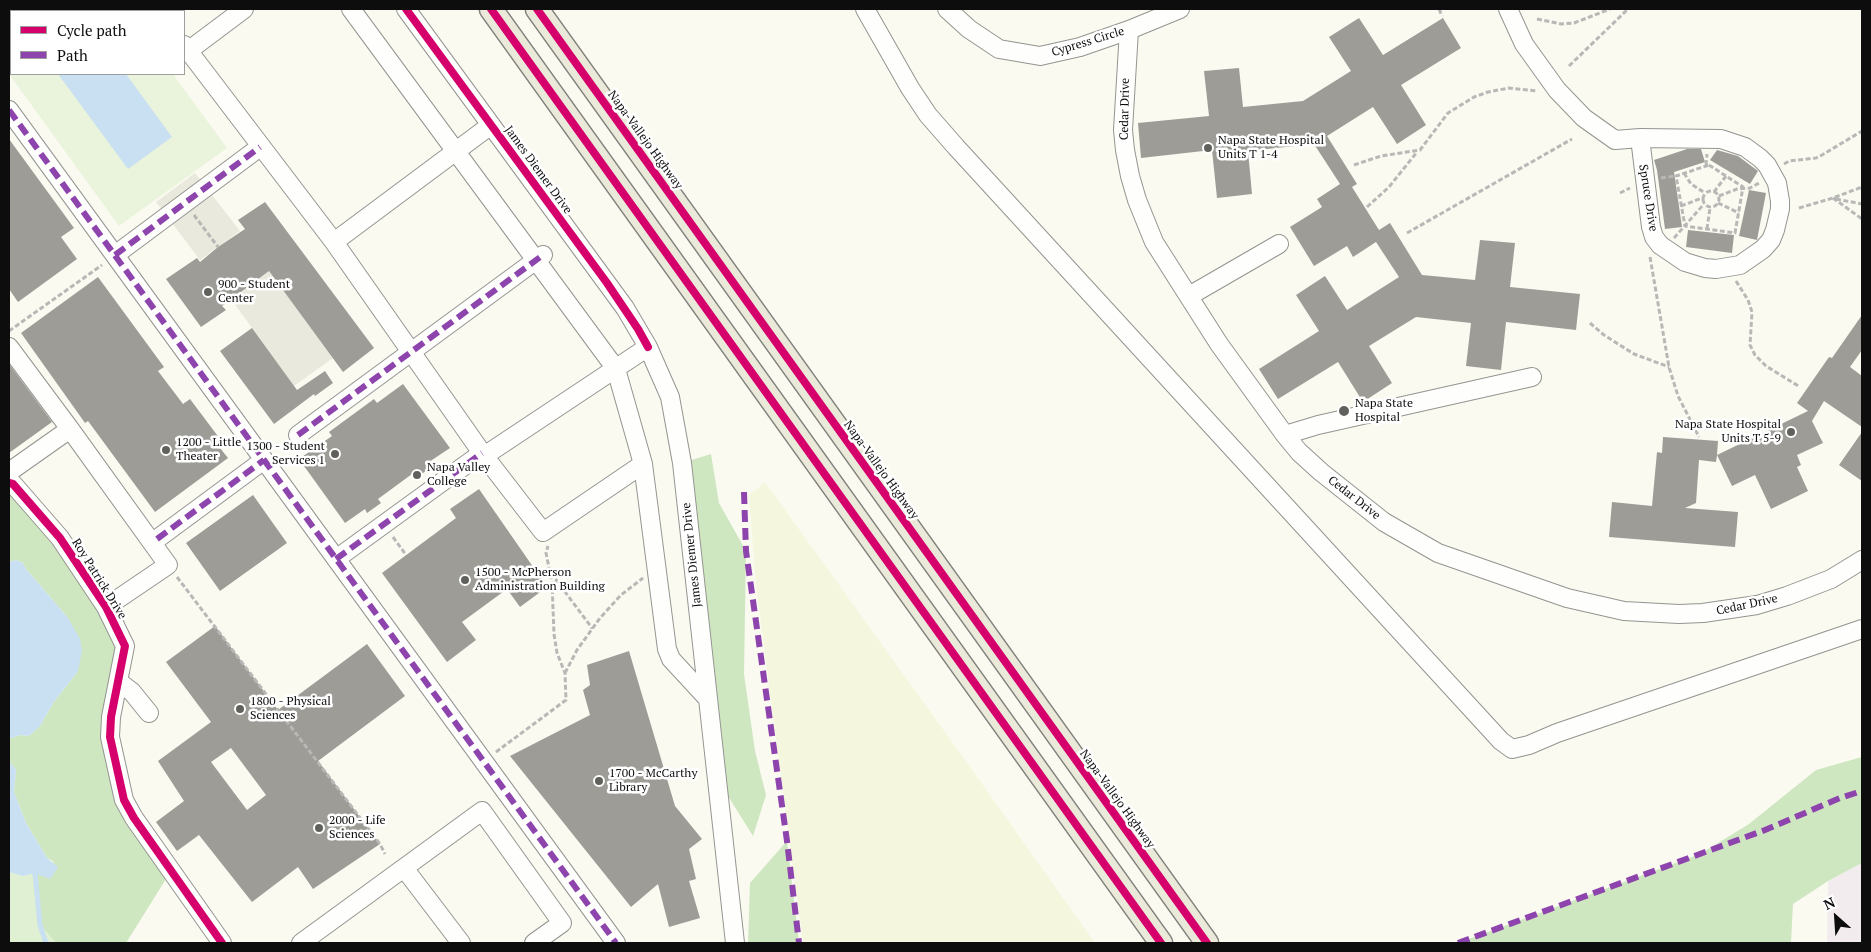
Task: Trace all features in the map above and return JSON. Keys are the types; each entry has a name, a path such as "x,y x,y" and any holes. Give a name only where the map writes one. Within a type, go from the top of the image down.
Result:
{"main road":[{"path":"491,9 1152,934 1162,943"},
{"name":"Napa-Vallejo Highway","path":"537,9 1207,943"}],"street":[{"path":"244,9 186,48 334,242 483,454 543,532 643,464"},
{"path":"351,9 540,257 616,369 643,464 668,654 707,698"},
{"name":"James Diemer Drive","path":"406,9 625,308 648,347 667,390 676,421 682,463 735,943"},
{"path":"865,9 910,88 928,115 1501,741 1512,749 1862,629"},
{"name":"Cypress Circle","path":"947,9 970,29 999,49 1040,56 1080,47 1129,30 1180,9"},
{"name":"Spruce Drive","path":"1508,9 1524,44 1557,90 1584,118 1615,140 1640,138 1721,139 1738,144 1760,158 1777,183 1779,193 1780,210 1771,240 1758,254 1740,265 1716,269 1705,268 1686,262 1657,248 1651,227 1640,138"},
{"name":"Cedar Drive","path":"1129,30 1123,130 1130,176 1154,242 1219,344 1285,435 1299,452 1349,496 1384,522 1438,553 1567,598 1624,611 1679,614 1704,613 1757,605 1831,579 1862,560"},
{"path":"9,110 616,943"},
{"path":"334,242 491,125"},
{"path":"115,255 260,147"},
{"path":"1189,296 1279,244"},
{"path":"298,435 540,257"},
{"path":"9,347 168,565 106,608"},
{"path":"336,559 483,454 648,347"},
{"path":"1285,435 1318,425 1532,377"},
{"path":"9,472 70,429"},
{"path":"158,539 264,460"},
{"name":"Roy Patrick Drive","path":"9,482 13,484 60,538 106,608 125,646 111,717 110,737 124,800 134,818 222,943"},
{"path":"119,682 132,692 149,714"},
{"path":"301,943 482,811 562,923 534,943"},
{"path":"404,868 461,943"}],"path":[{"path":"1439,9 1442,16"},
{"path":"1537,19 1561,24 1574,23 1610,9"},
{"path":"1569,66 1628,9"},
{"path":"1367,207 1389,187 1417,151 1425,146 1436,126 1448,113 1474,97 1488,92 1509,88 1537,91"},
{"path":"1719,196 1737,189 1755,186 1789,161 1822,155 1862,131"},
{"path":"1407,233 1572,140"},
{"path":"1354,165 1381,156 1417,151"},
{"path":"1685,226 1676,176 1709,164 1743,188"},
{"path":"1684,173 1692,184 1705,194"},
{"path":"1714,192 1726,176"},
{"path":"1798,208 1862,187"},
{"path":"1685,226 1735,233 1743,188"},
{"path":"1681,206 1702,198 1709,191 1719,196"},
{"path":"1710,208 1715,207 1718,203 1719,196"},
{"path":"1702,198 1704,204 1710,208"},
{"path":"1833,198 1862,204"},
{"path":"1833,198 1862,220"},
{"path":"184,203 218,247"},
{"path":"1718,203 1738,213"},
{"path":"1699,437 1678,396 1669,367 1657,248 1685,226 1704,204"},
{"path":"1707,229 1710,208"},
{"path":"9,331 115,255"},
{"path":"1735,280 1748,300 1752,312 1750,345 1755,356 1766,366 1800,387"},
{"path":"1590,323 1634,354 1669,367"},
{"path":"384,524 406,555"},
{"path":"484,761 566,700 565,673 557,653 554,634 551,573 546,553 548,544 543,532"},
{"path":"168,565 374,836 385,854"},
{"path":"551,573 592,628"},
{"path":"565,673 577,650 606,610 626,590 643,578 657,573"}],"shaded area":[{"path":"195,173 240,231 200,260 156,202"},
{"path":"269,271 333,358 294,386 231,299"},
{"path":"1862,863 1862,943 1827,943 1828,881"}],"green space":[{"path":"125,9 126,10 54,10"},
{"path":"9,42 10,75 174,75 227,148 119,226 9,74"},
{"path":"711,454 719,503 746,551 744,674 755,751 766,795 753,836 716,777 682,463"},
{"path":"765,482 1095,943 803,943 756,586 749,495"},
{"path":"9,490 31,503 125,646 119,682 118,779 171,871 126,943 56,943 40,925 35,873 54,862 47,858 26,823 14,792 16,770 9,761 9,739 20,735 29,736 40,726 53,703 78,671 68,618 23,563 16,560 9,562"},
{"path":"1862,757 1862,863 1828,881 1793,904 1791,943 1458,943 1700,854 1749,824 1816,770"},
{"path":"787,841 799,943 748,943 750,883"},
{"path":"9,872 23,876 35,873 40,925 56,943 9,943"}],"water":[{"path":"59,75 127,75 172,137 128,169"},
{"path":"16,560 23,563 68,618 80,639 82,651 78,671 53,703 40,726 29,736 20,735 9,739 9,562"},
{"path":"9,761 16,770 14,792 26,823 47,858 58,867 50,879 35,873 23,876 9,872"}],"building":[{"path":"1359,18 1383,55 1443,18 1461,48 1401,85 1426,125 1397,144 1373,107 1327,136 1357,184 1352,187 1379,230 1390,223 1422,275 1475,280 1480,240 1515,243 1510,287 1580,294 1576,330 1506,322 1501,370 1466,366 1471,323 1416,317 1369,346 1392,383 1363,402 1338,362 1278,399 1259,369 1319,331 1296,295 1325,276 1347,310 1399,277 1376,242 1353,257 1347,246 1314,266 1290,227 1322,207 1317,199 1340,184 1314,144 1248,151 1252,194 1217,198 1212,150 1141,158 1138,123 1209,116 1204,71 1239,68 1243,107 1303,101 1351,71 1329,37"},
{"path":"9,139 74,228 61,237 77,259 18,302 9,289"},
{"path":"1687,149 1701,149 1705,162 1674,172 1682,227 1665,229 1654,160"},
{"path":"1717,150 1738,156 1758,171 1750,184 1710,160"},
{"path":"1749,190 1766,193 1757,240 1739,236"},
{"name":"900 - Student Center","path":"265,202 374,348 343,372 269,271 222,306 226,310 201,327 166,279 197,258 200,262 245,229 238,220"},
{"path":"1688,230 1734,235 1732,253 1686,247"},
{"path":"98,277 164,367 158,371 183,404 190,399 220,439 216,443 228,458 155,512 88,421 85,423 21,333"},
{"path":"1862,315 1862,350 1850,367 1862,376 1862,427 1824,401 1812,421 1823,443 1797,455 1801,465 1797,467 1808,491 1771,509 1755,475 1732,486 1717,455 1808,411 1797,403 1829,357 1832,358"},
{"path":"252,328 297,390 325,371 333,383 315,396 314,394 274,424 220,351"},
{"path":"9,364 52,422 9,453"},
{"name":"1300 - Student Services 1","path":"403,384 450,448 426,464 430,468 416,478 412,474 378,499 381,503 367,513 365,509 345,523 299,459 332,436 329,432 374,399 377,403"},
{"path":"1862,432 1862,481 1839,465"},
{"path":"1663,437 1718,441 1716,462 1699,460 1696,503 1685,508 1738,512 1735,547 1609,537 1612,502 1652,506 1657,452 1662,453"},
{"name":"1500 - McPherson Administration Building","path":"479,489 547,587 520,607 507,589 462,622 476,640 447,662 382,573 456,518 450,509"},
{"path":"253,495 287,543 220,591 186,543"},
{"path":"215,626 278,710 367,644 405,696 318,761 380,844 313,889 298,867 252,902 199,835 177,851 156,822 184,801 158,761 211,722 166,662","holes":["231,748 266,795 247,810 211,762"]},
{"name":"1700 - McCarthy Library","path":"629,651 675,806 702,839 689,849 696,879 689,881 700,918 669,927 658,884 631,907 510,756 590,715 583,690 590,685 587,665"}],"waterway":[{"path":"33,868 40,925 46,943"}],"marked path":[{"path":"9,110 616,943"},
{"path":"115,255 260,147"},
{"path":"298,435 543,255"},
{"path":"336,559 482,453"},
{"path":"157,539 264,460"},
{"path":"744,492 746,551 787,841 799,943"},
{"path":"1458,943 1765,830 1840,798 1862,791"}],"cycle path":[{"path":"406,9 607,283 648,347"},
{"path":"491,9 1161,943"},
{"path":"537,9 1207,943"},
{"path":"9,483 13,484 60,538 106,607 125,646 111,717 110,737 124,800 134,818 222,943"}],"place":[{"name":"Napa State Hospital Units T 1-4","path":"1208,148"},
{"name":"900 - Student Center","path":"208,292"},
{"name":"Napa State Hospital","path":"1344,411"},
{"name":"Napa State Hospital Units T 5-9","path":"1791,432"},
{"name":"1200 - Little Theater","path":"166,450"},
{"name":"1300 - Student Services 1","path":"335,454"},
{"name":"Napa Valley College","path":"417,475"},
{"name":"1500 - McPherson Administration Building","path":"465,580"},
{"name":"1800 - Physical Sciences","path":"240,709"},
{"name":"1700 - McCarthy Library","path":"599,781"},
{"name":"2000 - Life Sciences","path":"319,828"}]}
